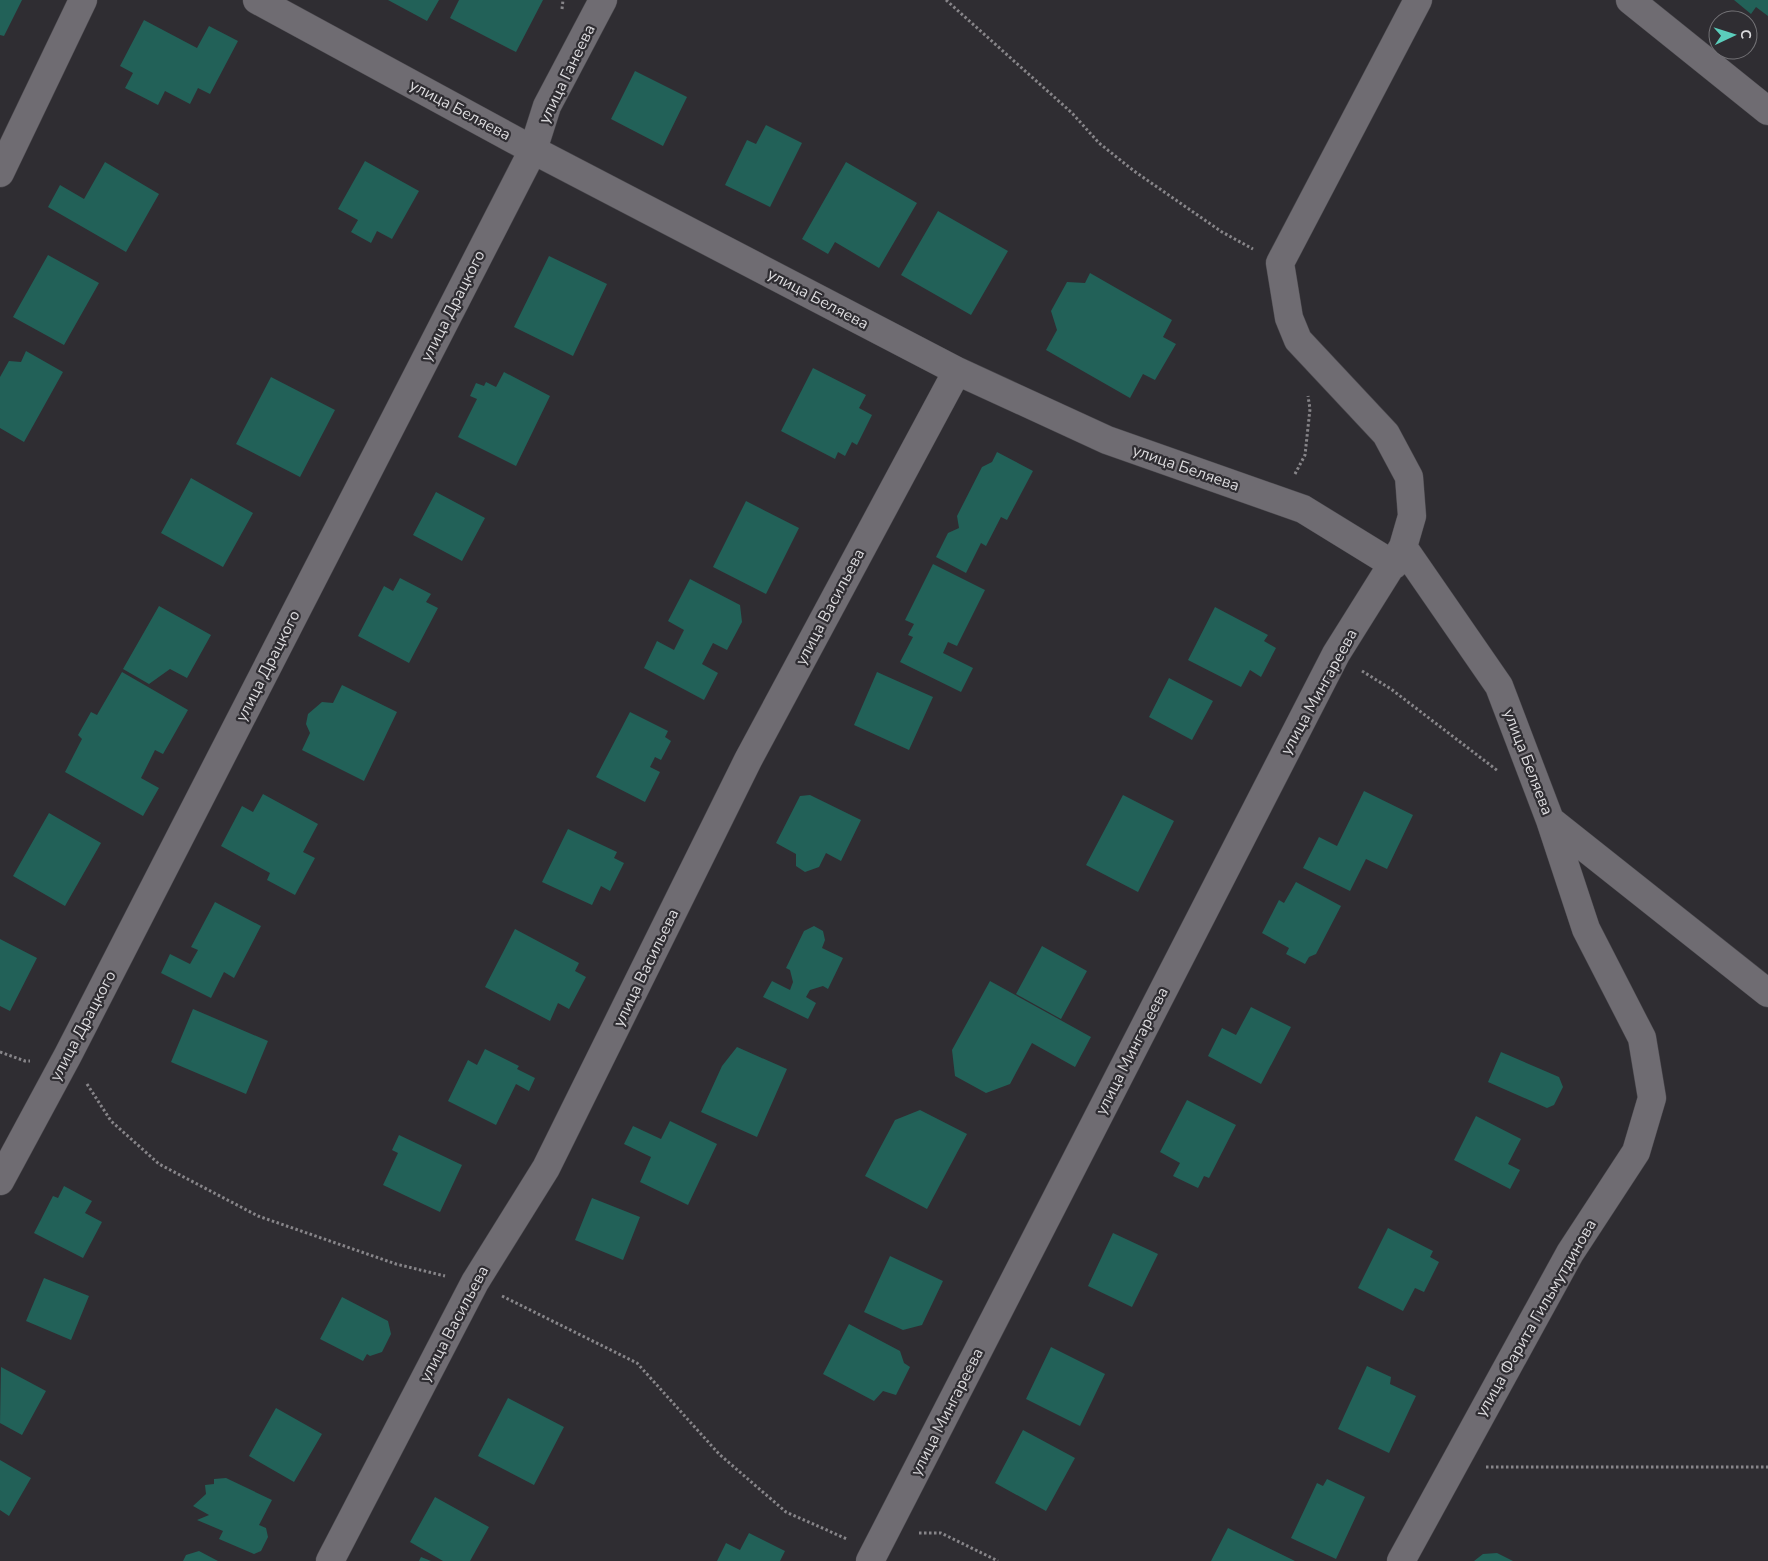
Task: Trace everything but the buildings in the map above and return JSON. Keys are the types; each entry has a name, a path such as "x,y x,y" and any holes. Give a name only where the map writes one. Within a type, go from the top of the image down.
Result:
{"street":[{"path":"0,173 83,0"},
{"name":"улица Беляева","path":"257,0 533,150 957,371 1107,440 1303,509 1399,556 1499,686 1550,820 1768,993"},
{"name":"улица Ганеева","path":"533,150 547,106 603,0"},
{"path":"1280,263 1418,0"},
{"path":"1630,0 1768,111"},
{"name":"улица Драцкого","path":"0,1182 68,1055 533,150"},
{"name":"улица Мингареева","path":"872,1556 1336,654 1399,556 1412,516 1409,477 1386,434 1298,340 1289,318 1280,263"},
{"name":"улица Васильева","path":"330,1561 475,1282 546,1168 748,760 957,371"},
{"name":"улица Фарита Гильмутдинова","path":"1401,1561 1570,1252 1636,1152 1652,1098 1642,1038 1586,929 1550,820"}],"path":[{"path":"946,0 1072,113 1099,143 1134,171 1222,232 1280,263"},
{"path":"1253,492 1289,484 1306,455 1310,409 1306,390"},
{"path":"1336,654 1391,689 1505,776"},
{"path":"0,1052 25,1061 68,1055 111,1121 159,1164 258,1216 396,1264 475,1282 637,1363 719,1454 786,1512 872,1556 912,1533 941,1533 998,1561"},
{"path":"1451,1468 1768,1468"}]}
